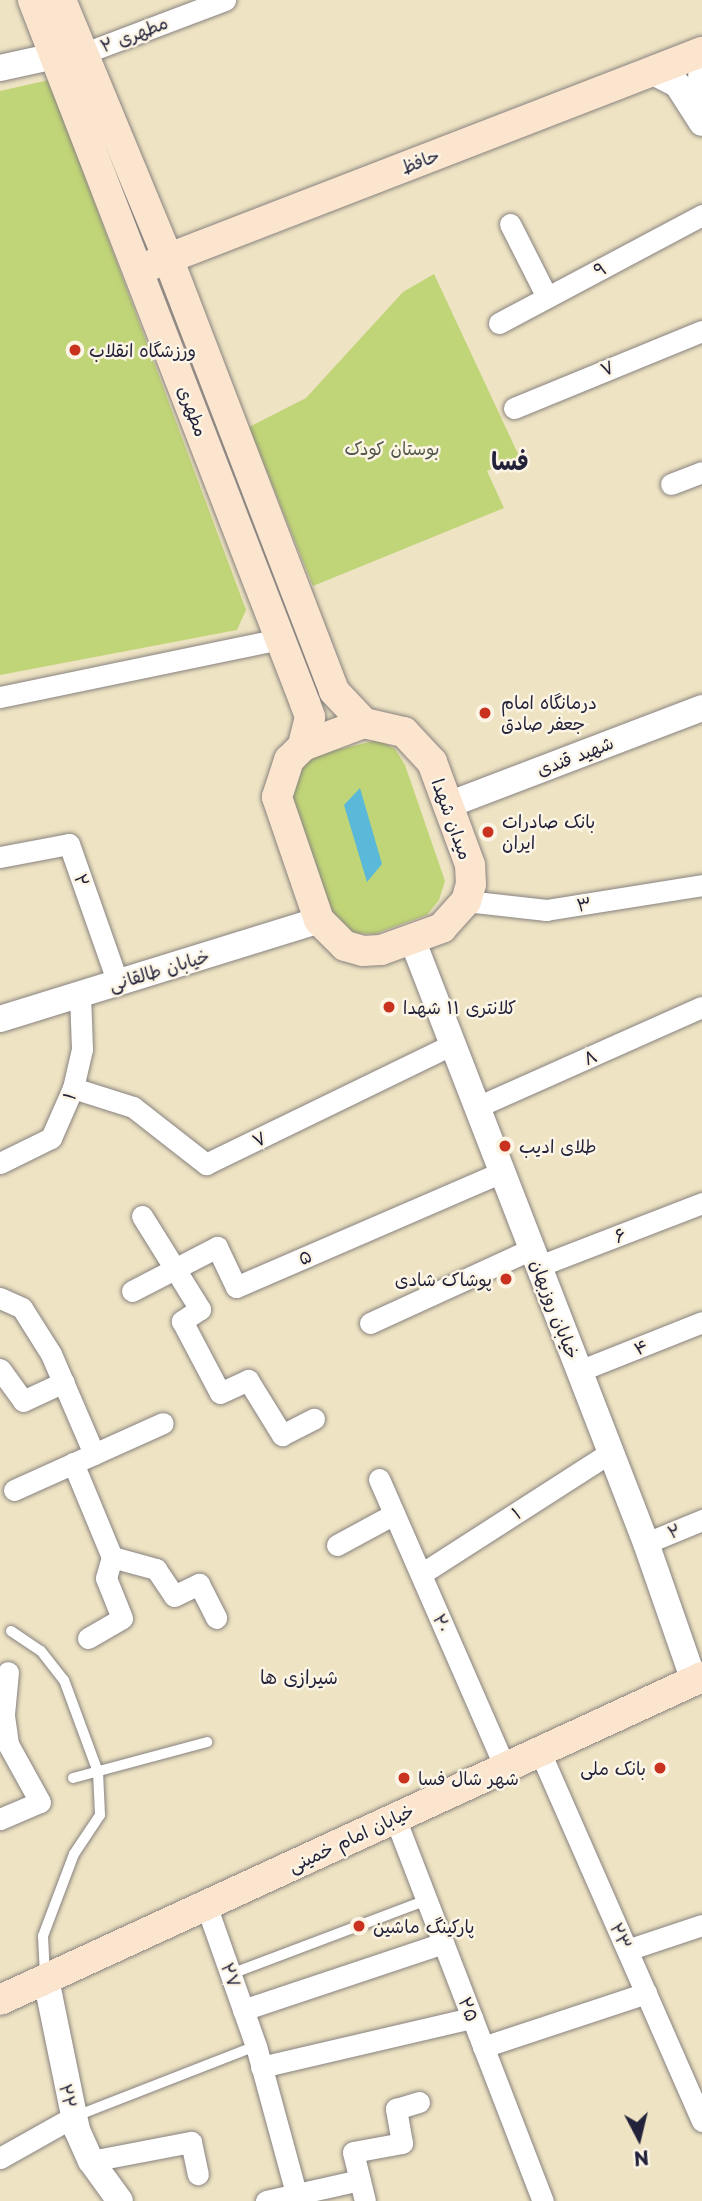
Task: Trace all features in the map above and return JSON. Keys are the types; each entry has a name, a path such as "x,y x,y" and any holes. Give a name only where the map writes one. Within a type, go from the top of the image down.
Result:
{"main road":[{"name":"مطهری","path":"33,0 68,55 167,258 334,691 364,723"},
{"name":"مطهری","path":"61,0 68,55 138,270 310,717 303,746"},
{"name":"حافظ","path":"138,270 702,52"},
{"path":"364,723 303,746 289,760 277,797 319,920 345,946 363,951 381,950 442,928 466,901"},
{"name":"میدان شهدا","path":"364,723 404,732 420,745 432,762 470,865 466,901"},
{"name":"خیابان امام خمینی","path":"0,2000 505,1767 699,1685"}],"street":[{"name":"مطهری ۲","path":"68,55 225,0"},
{"path":"0,68 68,55"},
{"path":"701,120 702,62"},
{"path":"652,71 677,84 701,120"},
{"name":"۹","path":"499,323 702,215"},
{"path":"510,224 547,297"},
{"name":"۷","path":"514,408 702,331"},
{"path":"671,484 702,472"},
{"path":"0,697 281,639"},
{"name":"شهید قندی","path":"447,805 702,708"},
{"name":"۲","path":"0,857 69,844 118,983"},
{"name":"۳","path":"466,901 546,910 702,885"},
{"name":"خیابان طالقانی","path":"0,1019 319,920"},
{"name":"خیابان روزبهان","path":"412,939 699,1685"},
{"name":"۱","path":"0,1163 51,1138 73,1088 82,1049 80,995"},
{"name":"۸","path":"477,1107 702,1007"},
{"name":"۷","path":"73,1088 134,1107 206,1164 453,1044"},
{"name":"۵","path":"132,1291 217,1247 236,1287 502,1172"},
{"name":"۶","path":"536,1258 702,1203"},
{"path":"142,1216 200,1309 182,1321 220,1393 248,1380 282,1435 314,1419"},
{"path":"370,1323 536,1258"},
{"path":"0,1298 22,1308 64,1382 94,1454"},
{"name":"۴","path":"579,1371 702,1322"},
{"path":"0,1369 23,1401 64,1382"},
{"path":"14,1490 163,1423"},
{"name":"۱","path":"421,1574 611,1452"},
{"path":"73,1463 113,1557 106,1578 122,1618 88,1638"},
{"name":"۲۰","path":"379,1479 505,1767"},
{"path":"337,1545 394,1514"},
{"name":"۲","path":"646,1543 702,1520"},
{"path":"113,1557 156,1569 174,1596 199,1584 216,1618"},
{"path":"0,1819 40,1802 4,1746 8,1672"},
{"name":"۲۳","path":"540,1752 646,1993 697,2096 702,2121"},
{"name":"۲۵","path":"395,1818 543,2201"},
{"name":"۲۷","path":"206,1905 261,2067"},
{"path":"627,1950 702,1925"},
{"path":"243,2010 443,1943"},
{"name":"۲۲","path":"46,1979 74,2117 91,2161 120,2201"},
{"path":"483,2046 646,1993"},
{"path":"297,2196 261,2067 472,2018"},
{"path":"266,2201 363,2191 353,2152 402,2143 396,2109 419,2102"},
{"path":"0,2158 74,2117"},
{"path":"91,2161 191,2142 198,2174"}],"lane":[{"path":"11,1631 41,1651 64,1680 98,1772 100,1815 74,1854 43,1936 46,1979"},
{"path":"73,1778 207,1741"},
{"path":"230,1975 427,1900"},
{"path":"74,2117 256,2046"}],"green space":[{"name":"ورزشگاه انقلاب","path":"49,80 246,610 237,630 0,675 0,91"},
{"name":"بوستان کودک","path":"434,274 519,456 487,471 504,508 313,586 249,427 306,398 403,292"},
{"path":"378,740 395,749 405,765 445,881 439,900 427,915 374,934 354,933 337,926 326,910 289,793 307,757"}],"water":[{"path":"360,788 382,864 367,882 344,805"}],"place":[{"name":"ورزشگاه انقلاب","path":"75,350"},
{"name":"درمانگاه امام جعفر صادق","path":"485,713"},
{"name":"بانک صادرات ایران","path":"488,832"},
{"name":"کلانتری ۱۱ شهدا","path":"389,1007"},
{"name":"طلای ادیب","path":"505,1146"},
{"name":"پوشاک شادی","path":"506,1279"},
{"name":"بانک ملی","path":"660,1768"},
{"name":"شهر شال فسا","path":"404,1778"},
{"name":"پارکینگ ماشین","path":"359,1926"}],"district":[{"name":"فسا","path":"510,461"},
{"name":"شیرازی ها","path":"299,1677"}]}
